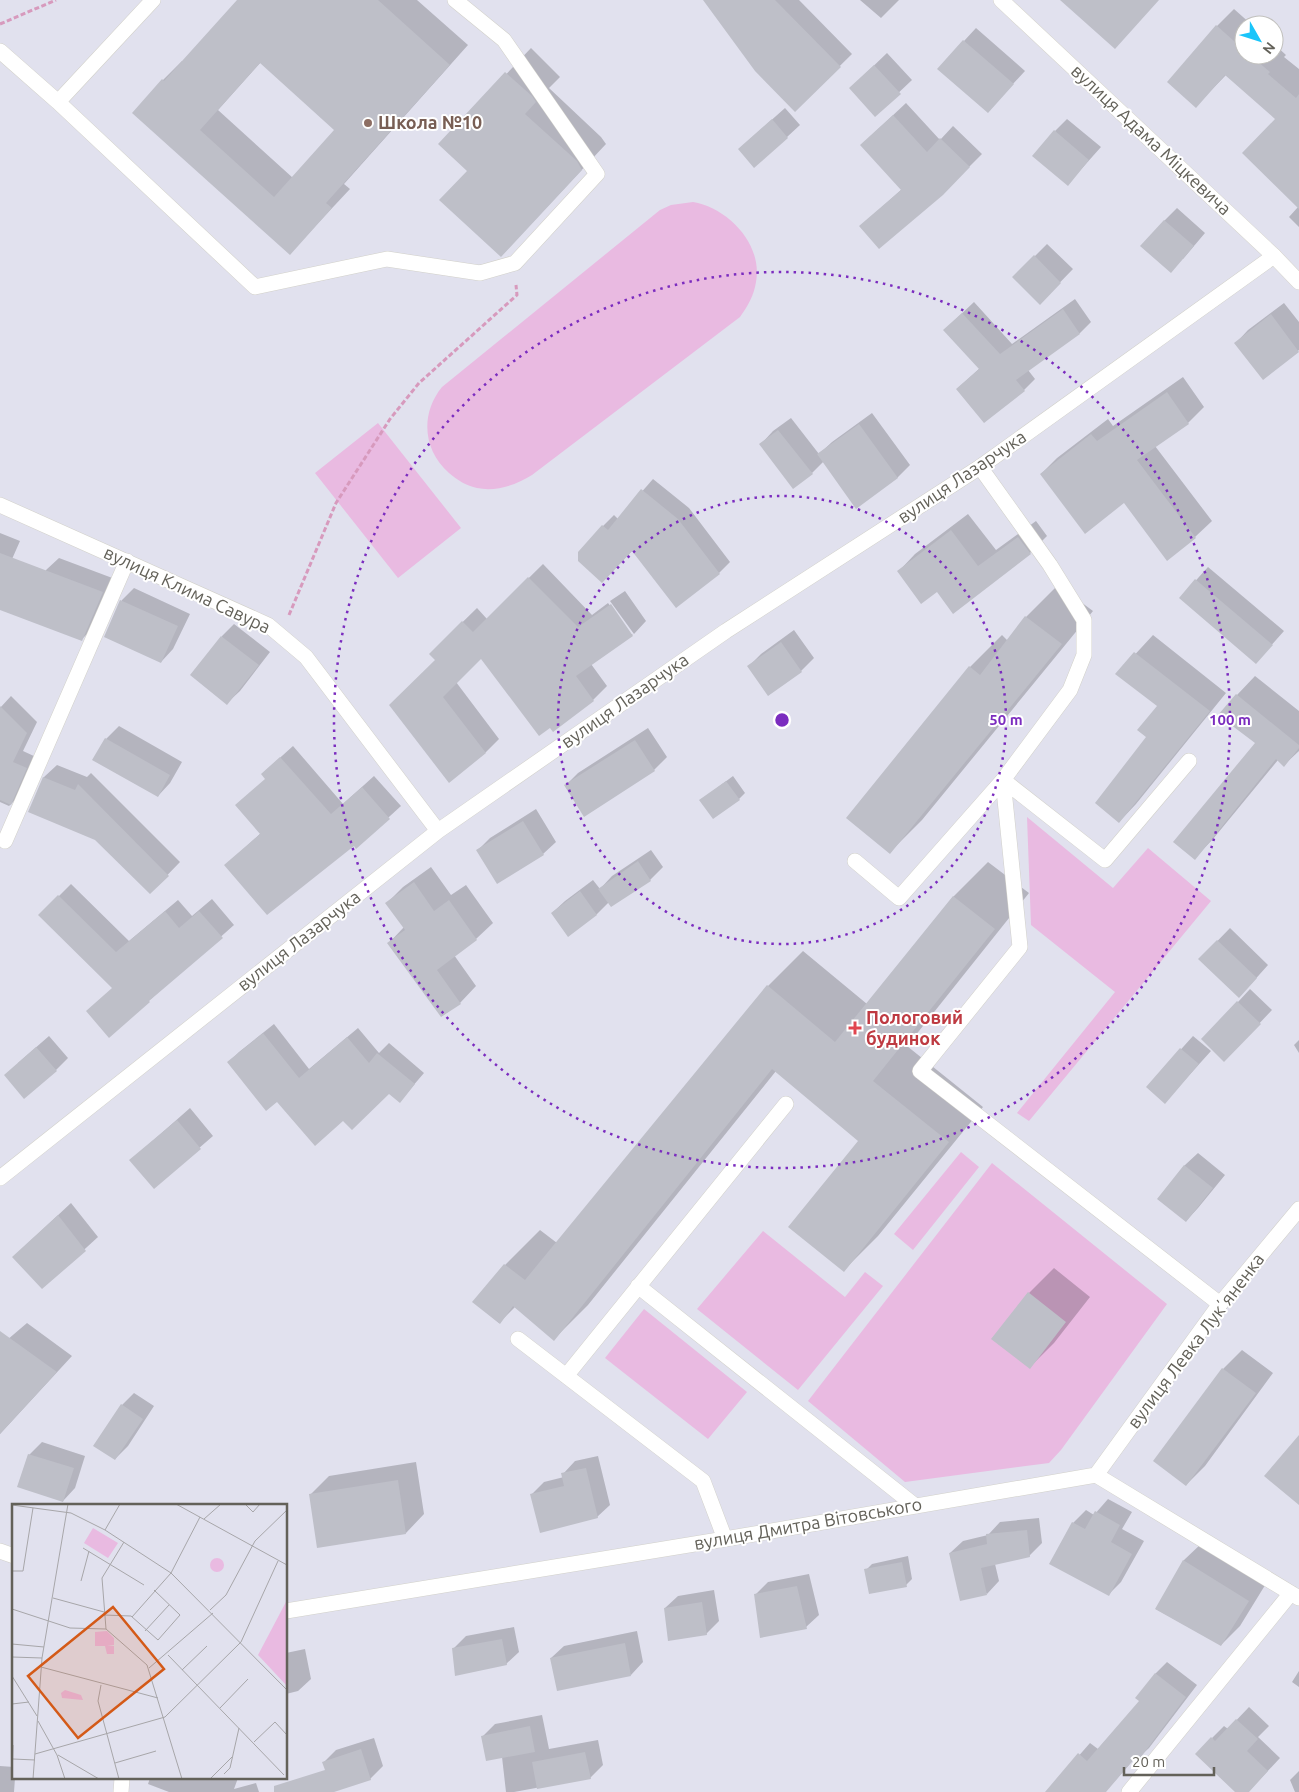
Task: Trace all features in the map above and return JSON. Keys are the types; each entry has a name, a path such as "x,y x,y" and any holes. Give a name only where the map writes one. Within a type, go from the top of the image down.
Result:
{"street":[{"path":"58,102 153,0"},
{"path":"0,51 58,102 256,287 387,259 480,273 516,263 597,174 504,40 455,0"},
{"name":"вулиця Адама Міцкевича","path":"1001,0 1274,256 1299,282"},
{"name":"вулиця Лазарчука","path":"0,1178 438,831 726,631 980,467 1274,256"},
{"path":"855,860 899,898 1003,780 1070,690 1084,655 1084,620 1050,565 980,467"},
{"name":"вулиця Клима Савура","path":"0,505 268,625 306,657 438,831"},
{"path":"5,841 127,561"},
{"path":"1003,780 1105,860 1189,760"},
{"path":"1003,780 1020,947 920,1071 1220,1304"},
{"path":"566,1376 786,1104"},
{"name":"вулиця Левка Лукʼяненка","path":"1096,1475 1220,1304 1299,1209"},
{"path":"638,1286 914,1505"},
{"path":"518,1339 703,1482 725,1539"},
{"path":"1096,1475 1295,1596 1128,1792"},
{"name":"вулиця Дмитра Вітовського","path":"288,1611 725,1539 1096,1475"},
{"path":"0,1551 12,1555"}],"path":[{"path":"0,24 56,0"},
{"path":"282,636 336,503 390,419 418,382 517,296 516,263"}],"shaded area":[{"path":"693,202 719,212 730,220 740,230 754,254 757,268 755,287 746,309 740,317 526,479 506,487 484,489 466,484 449,473 434,454 427,432 430,409 442,387 660,210 671,205"},
{"path":"378,423 461,528 398,578 315,473"},
{"path":"1027,817 1113,888 1148,848 1211,901 1029,1121 1017,1113 1115,992 1031,925"},
{"path":"961,1152 979,1167 913,1250 894,1234"},
{"path":"992,1163 1167,1304 1061,1450 1049,1463 905,1482 808,1401"},
{"path":"763,1231 845,1297 865,1272 883,1286 798,1390 697,1309"},
{"path":"644,1309 747,1392 708,1439 605,1358"}],"building":[{"name":"Школа №10","path":"237,0 378,0 450,65 326,203 332,208 290,255 132,113 162,79 164,81","holes":["260,63 334,130 274,197 200,130"]},
{"path":"703,0 775,0 841,67 795,112 755,71"},
{"path":"1060,0 1159,0 1115,49"},
{"path":"1216,25 1234,41 1234,65 1262,65 1270,72 1268,74 1296,98 1299,94 1299,209 1242,153 1275,119 1225,75 1196,108 1167,82"},
{"path":"963,40 1014,84 988,113 937,69"},
{"path":"874,65 901,94 875,117 849,88"},
{"path":"505,72 532,96 536,102 525,114 577,161 582,170 501,257 439,200 467,171 438,144"},
{"path":"893,115 927,152 940,138 970,167 943,195 879,249 859,226 901,190 860,145"},
{"path":"772,119 788,138 754,168 738,149"},
{"path":"1054,130 1089,160 1068,186 1032,156"},
{"path":"1164,220 1194,246 1171,273 1140,246"},
{"path":"1034,255 1061,283 1040,305 1012,277"},
{"path":"1063,309 1080,334 1016,380 1025,391 984,423 956,389 979,369 943,330 962,313 1000,354"},
{"path":"1271,314 1299,352 1263,380 1234,343"},
{"path":"1167,392 1189,424 1137,460 1196,538 1167,561 1124,503 1085,534 1040,474 1091,434 1097,441"},
{"path":"859,424 898,478 856,509 817,454"},
{"path":"778,430 813,474 793,489 759,444"},
{"path":"641,489 678,519 720,574 676,608 632,551 602,583 578,561 578,552 602,525 608,530"},
{"path":"951,530 978,566 1018,537 1031,554 953,614 937,592 921,604 897,571"},
{"path":"0,553 103,592 82,641 0,610"},
{"path":"528,577 578,627 611,604 633,636 576,676 594,701 553,732 550,728 539,736 481,659 443,697 486,753 449,783 389,705 435,660 429,654 462,621 473,632"},
{"path":"1195,579 1273,645 1256,664 1179,598"},
{"path":"120,600 178,626 161,663 104,637"},
{"path":"1025,616 1062,644 890,854 846,818 969,666 980,675"},
{"path":"221,636 259,665 227,705 190,675"},
{"path":"781,642 802,672 768,696 747,666"},
{"path":"1134,652 1210,711 1119,823 1095,803 1146,737 1137,730 1157,706 1115,674"},
{"path":"1236,694 1299,745 1299,748 1284,767 1276,759 1195,860 1173,842 1255,743 1218,715"},
{"path":"0,706 27,733 13,762 27,768 11,805 0,800"},
{"path":"105,738 170,775 158,797 92,760"},
{"path":"635,740 655,771 584,817 564,785"},
{"path":"280,757 331,814 362,787 390,819 356,849 354,846 267,915 224,865 260,834 235,805 265,779 261,774"},
{"path":"43,777 75,790 78,784 169,876 150,894 95,840 28,812"},
{"path":"726,781 740,800 713,819 699,800"},
{"path":"523,821 544,855 497,884 476,850"},
{"path":"638,861 651,881 611,907 598,889"},
{"path":"414,882 434,911 449,900 477,940 437,970 461,1004 441,1017 387,943 405,930 385,903"},
{"path":"580,891 597,915 568,937 551,913"},
{"path":"58,895 116,952 165,911 179,928 199,911 223,938 109,1038 86,1011 112,988 38,915"},
{"path":"953,896 995,929 873,1081 949,1142 844,1272 788,1227 858,1141 772,1069 554,1341 513,1306 500,1324 472,1302 504,1264 525,1280 767,985 835,1042"},
{"path":"1217,940 1257,978 1239,998 1198,959"},
{"path":"1237,1001 1261,1024 1224,1062 1201,1039"},
{"path":"263,1033 299,1078 347,1037 369,1063 377,1053 415,1084 400,1103 389,1094 352,1130 343,1121 315,1146 277,1102 266,1111 227,1062"},
{"path":"36,1047 57,1071 24,1099 4,1075"},
{"path":"1180,1048 1199,1064 1165,1104 1146,1087"},
{"path":"177,1120 201,1149 154,1189 129,1160"},
{"path":"1184,1165 1213,1188 1186,1222 1157,1199"},
{"path":"58,1215 86,1251 42,1289 12,1257"},
{"path":"1028,1292 1066,1322 1030,1369 991,1339"},
{"path":"0,1331 57,1372 0,1434"},
{"path":"1222,1368 1256,1393 1186,1486 1153,1461"},
{"path":"121,1404 143,1419 115,1460 93,1446"},
{"path":"1299,1435 1299,1505 1264,1476"},
{"path":"28,1454 74,1468 63,1502 17,1487"},
{"path":"586,1468 598,1518 540,1533 530,1494 564,1486 561,1473"},
{"path":"398,1480 406,1534 317,1548 309,1494"},
{"path":"1095,1511 1120,1525 1111,1542 1132,1554 1109,1596 1049,1564 1072,1522 1085,1529"},
{"path":"1027,1530 1030,1557 981,1568 987,1595 960,1601 949,1553 987,1544 986,1534"},
{"path":"1183,1560 1249,1601 1221,1646 1155,1609"},
{"path":"902,1562 907,1587 869,1594 864,1569"},
{"path":"797,1586 807,1629 760,1638 754,1594"},
{"path":"702,1602 707,1635 668,1641 664,1608"},
{"path":"502,1639 507,1665 455,1676 452,1648"},
{"path":"625,1643 631,1676 557,1691 550,1658"},
{"path":"1155,1673 1186,1697 1138,1761 1135,1758 1106,1792 1045,1792 1078,1753 1087,1761 1139,1701 1135,1698"},
{"path":"1236,1719 1258,1739 1247,1751 1268,1771 1249,1792 1235,1792 1195,1754 1211,1737 1215,1741"},
{"path":"530,1726 535,1752 486,1761 481,1736"},
{"path":"361,1749 371,1780 334,1792 274,1792 274,1786 325,1770 322,1762"},
{"path":"585,1752 591,1779 537,1789 532,1762"}],"place":[{"name":"Школа №10","path":"368,123"},
{"name":"Пологовий будинок","path":"855,1028"}]}
